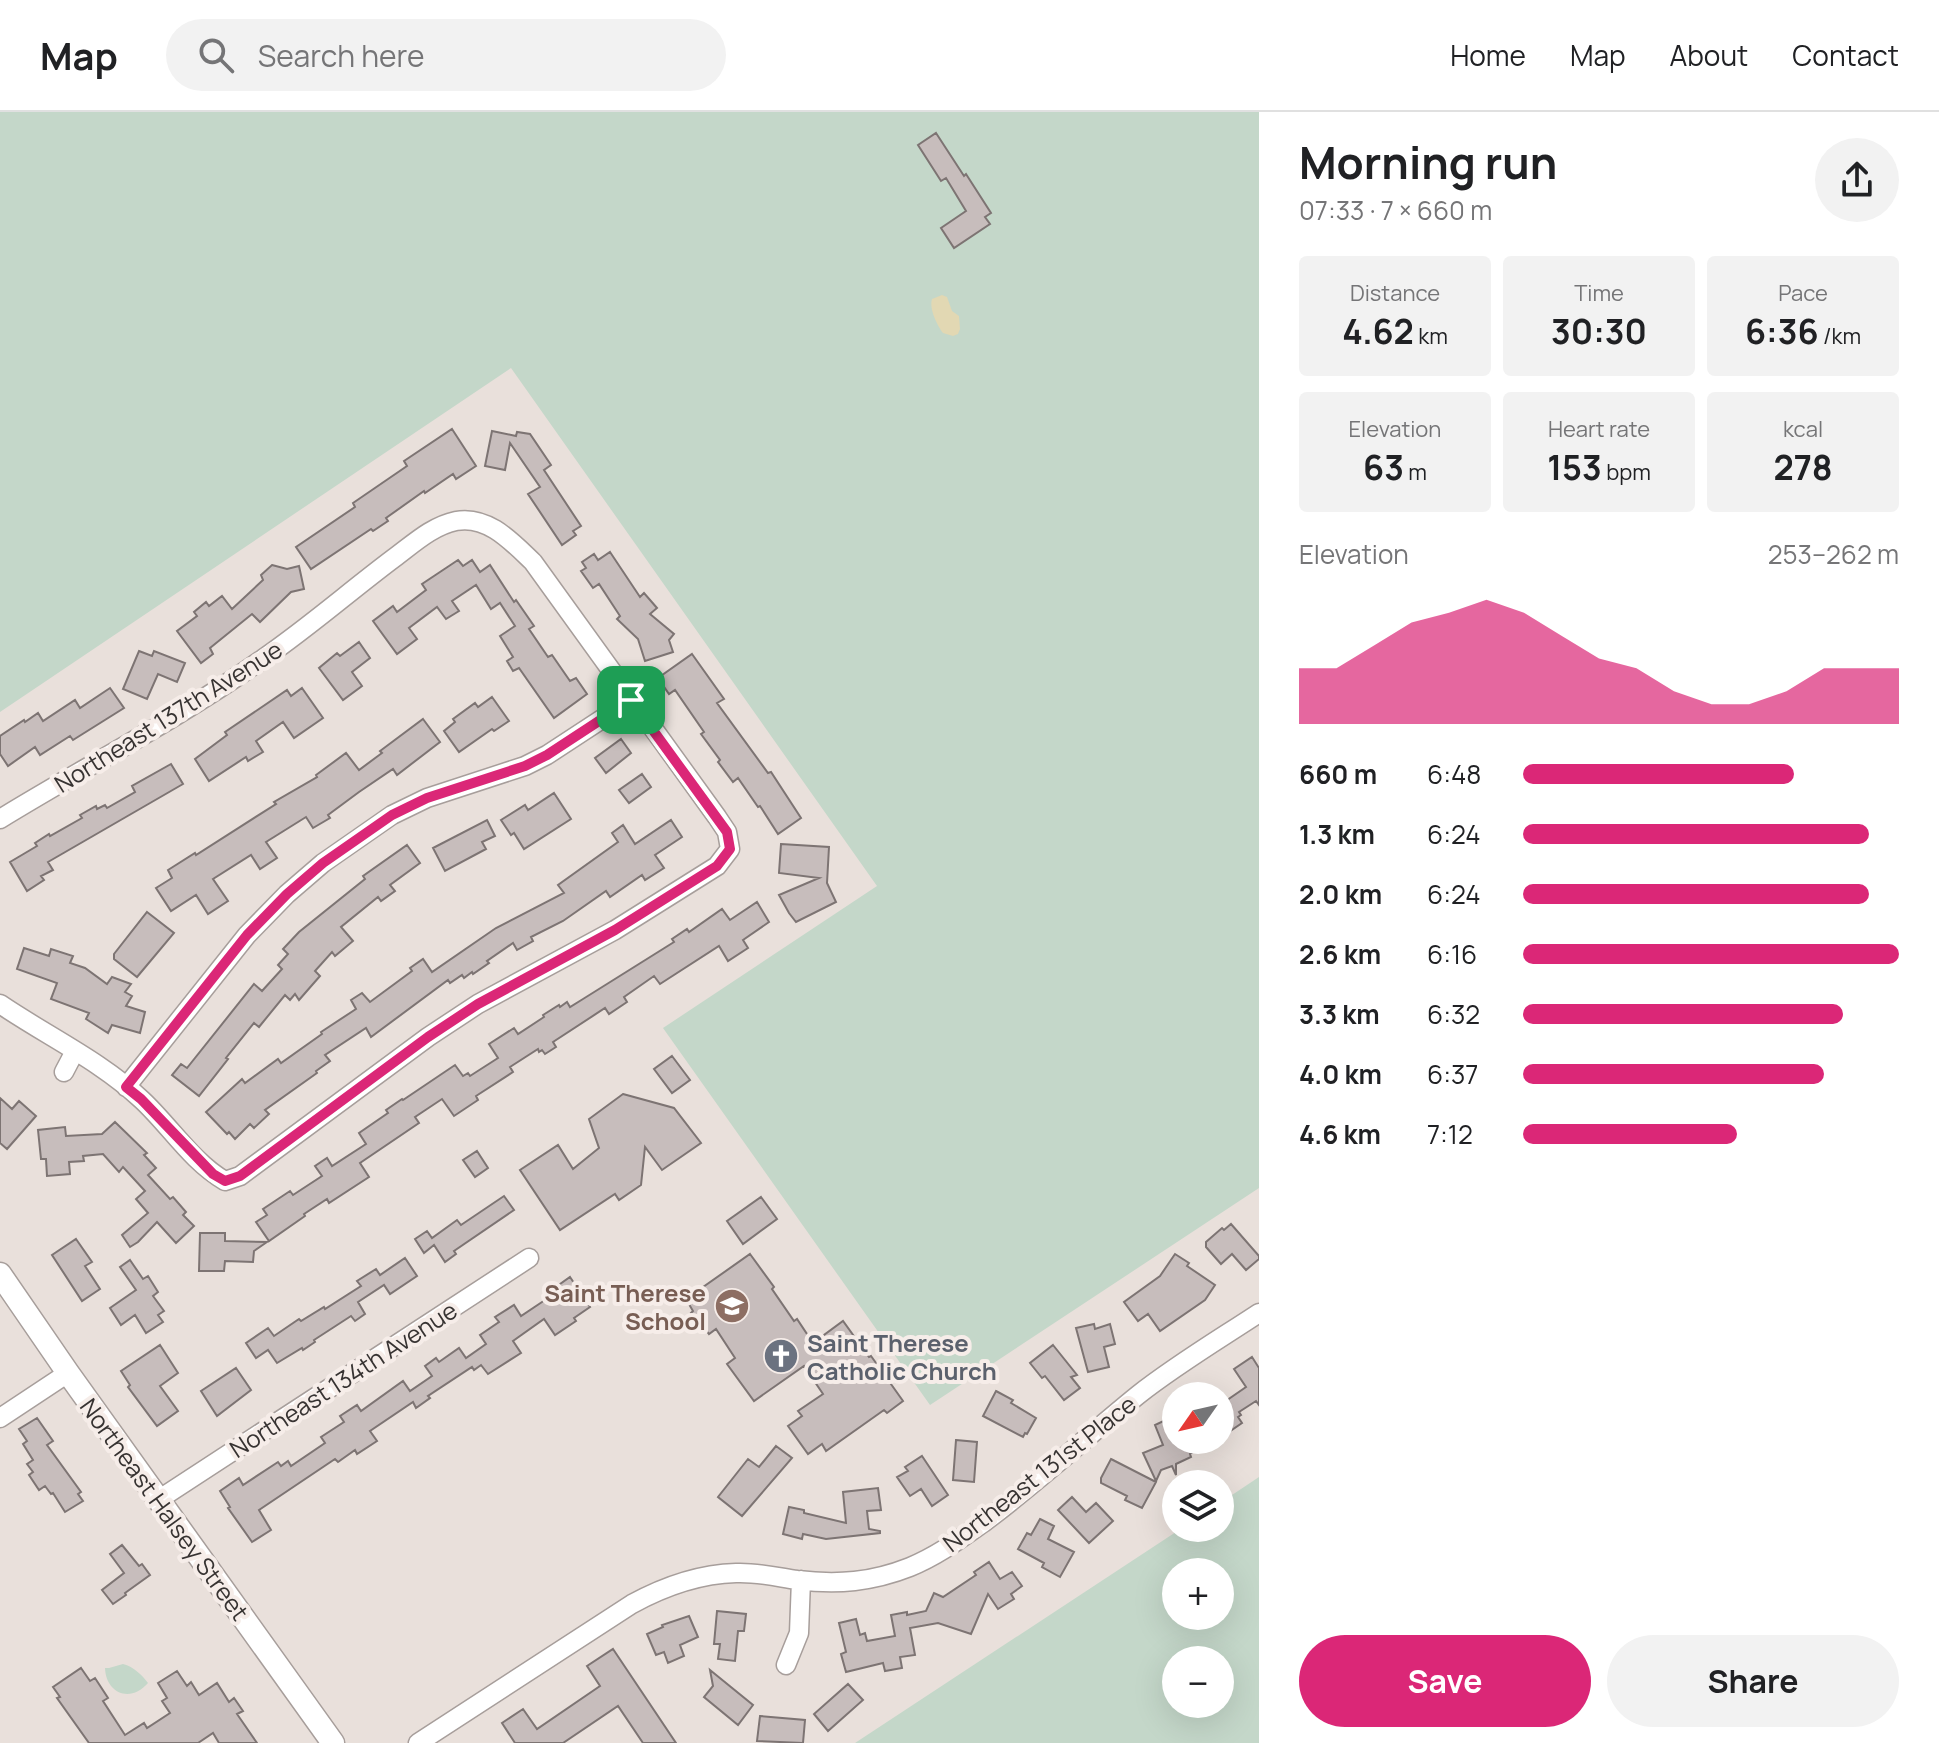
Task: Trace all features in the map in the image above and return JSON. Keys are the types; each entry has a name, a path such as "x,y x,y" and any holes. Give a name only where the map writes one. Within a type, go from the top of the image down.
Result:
{"main road":[{"name":"Northeast Halsey Street","path":"0,1274 333,1743"}],"street":[{"name":"Northeast 137th Avenue","path":"0,819 217,690 283,645 431,531 459,520 478,521 490,526 510,539 533,562 631,700"},
{"path":"0,1004 126,1087 200,1163 225,1181 240,1176 404,1054 478,1004 615,930 717,866 730,849 727,832 631,700 525,766 427,798 392,815 323,863 247,935 126,1087"},
{"path":"64,1072 75,1051"},
{"name":"Northeast 134th Avenue","path":"158,1500 529,1258"},
{"name":"Northeast 131st Place","path":"418,1743 632,1604 678,1583 737,1573 843,1583 875,1579 912,1566 948,1548 1003,1508 1140,1394 1259,1313"},
{"path":"0,1418 68,1373"},
{"path":"786,1665 799,1633 801,1580"}],"green space":[{"path":"0,112 1259,112 1259,1188 930,1405 663,1028 877,886 511,368 0,712"},
{"path":"1259,1477 1259,1743 855,1743 1162,1541 1234,1542 1234,1494"},
{"path":"123,1664 131,1667 148,1683 134,1693 120,1693 110,1684 105,1668"}],"sand":[{"path":"942,295 947,297 952,311 959,316 960,329 953,336 943,333 933,312 932,299"}],"building":[{"path":"936,133 991,213 985,217 990,224 954,248 941,228 966,211 946,178 941,181 918,145"},
{"path":"452,429 476,466 456,479 453,474 424,491 386,518 388,521 311,569 296,547 355,507 353,503 407,466 404,461"},
{"path":"492,431 516,436 517,432 530,434 551,465 544,470 581,526 573,531 576,535 562,545 528,494 540,487 510,443 505,470 485,466"},
{"path":"610,552 640,597 644,593 657,608 650,614 674,634 669,640 673,652 645,661 638,639 617,619 620,616 599,584 593,588 581,571 586,568 582,562 594,554 598,560"},
{"path":"458,560 463,566 472,560 480,572 490,565 534,626 529,629 548,657 552,655 570,681 576,678 587,694 554,718 519,668 513,671 507,661 513,657 500,636 515,626 500,603 491,609 476,585 452,601 459,611 446,619 437,607 409,628 417,639 397,654 373,621 393,606 397,612 426,590 422,584"},
{"path":"272,565 287,569 299,566 304,589 291,592 260,622 252,614 210,648 213,654 201,663 177,631 197,616 194,612 206,602 209,606 222,596 232,609 263,580 261,575"},
{"path":"359,642 370,658 352,672 362,686 343,700 319,668 337,653 340,656"},
{"path":"139,651 152,656 154,651 185,663 177,682 158,674 147,699 123,689"},
{"path":"692,654 724,699 717,703 768,773 771,772 801,818 778,834 738,778 733,782 718,762 720,760 701,734 704,732 675,690 669,694 658,678"},
{"path":"110,688 124,708 73,740 70,736 40,755 35,747 8,766 0,754 0,736 38,713 43,721 75,700 80,708"},
{"path":"302,688 323,718 294,738 283,722 256,741 263,752 248,761 246,757 209,781 195,759 227,735 225,732 287,690 291,696"},
{"path":"492,697 509,721 459,752 444,731 455,722 453,719 475,703 478,707"},
{"path":"423,719 440,742 397,775 393,769 313,828 306,817 266,842 277,858 260,869 251,855 213,879 228,901 208,914 196,895 171,911 156,888 172,878 168,870 276,804 274,802 317,777 346,753 359,770"},
{"path":"621,739 631,753 606,773 595,758"},
{"path":"171,764 183,784 48,862 53,870 41,876 44,880 27,891 10,862 37,846 35,843 49,834 82,818 80,815 96,806 97,809 105,805 107,808 135,792 132,786"},
{"path":"642,774 651,787 629,803 619,790"},
{"path":"554,793 571,819 524,849 501,820 525,805 528,810"},
{"path":"487,820 495,836 482,842 486,849 445,871 433,848"},
{"path":"671,820 682,837 655,855 664,868 645,880 642,875 610,897 606,891 563,921 531,937 533,941 517,950 513,943 473,974 464,978 462,975 450,983 448,980 371,1037 366,1028 325,1055 330,1061 265,1110 269,1114 254,1128 250,1124 235,1139 206,1112 242,1079 245,1083 278,1059 281,1063 356,1009 351,1000 362,993 370,1002 423,959 432,972 496,928 564,893 558,885 618,842 612,833 623,825 635,844"},
{"path":"781,844 829,847 827,883 836,902 796,922 779,895 819,878 779,873"},
{"path":"407,845 420,863 390,885 395,891 381,901 378,897 341,927 353,941 335,956 332,952 315,971 320,976 299,1000 295,994 290,1000 285,995 259,1027 254,1023 199,1096 172,1075 181,1064 187,1068 254,984 262,991 282,969 278,965 288,954 283,949 299,932 365,879 363,876"},
{"path":"757,902 769,922 743,940 748,948 728,961 719,946 660,984 654,976 624,997 627,1002 609,1014 605,1008 553,1042 556,1047 545,1054 538,1049 510,1067 513,1072 476,1096 478,1100 454,1116 442,1099 415,1117 419,1123 360,1163 369,1177 329,1203 327,1199 269,1241 256,1222 267,1215 263,1209 290,1191 293,1195 322,1176 315,1166 327,1158 332,1166 366,1144 359,1133 388,1113 386,1110 455,1065 463,1076 468,1073 470,1076 498,1058 489,1044 514,1028 518,1034 559,1005 567,1002 570,1007 722,909 730,920"},
{"path":"147,912 174,933 137,977 114,959 114,954"},
{"path":"24,948 49,956 51,949 73,956 70,963 85,968 107,984 112,977 131,984 125,992 132,996 126,1006 145,1012 140,1033 112,1025 108,1033 86,1019 89,1013 51,999 57,983 17,969"},
{"path":"672,1056 690,1080 672,1093 654,1069"},
{"path":"623,1094 674,1108 701,1143 662,1170 645,1147 641,1185 619,1200 615,1194 560,1230 520,1170 558,1145 573,1169 599,1148 589,1119"},
{"path":"0,1098 12,1109 19,1101 36,1116 7,1149 0,1143"},
{"path":"115,1122 147,1153 144,1155 156,1168 148,1175 170,1199 173,1197 186,1212 183,1215 194,1226 176,1243 157,1222 130,1247 122,1235 148,1213 136,1199 145,1191 123,1167 119,1172 103,1154 83,1156 84,1161 69,1162 70,1174 47,1176 46,1159 41,1159 38,1130 65,1127 66,1136 102,1134"},
{"path":"477,1151 488,1168 475,1177 463,1160"},
{"path":"504,1196 514,1210 454,1251 456,1254 445,1262 434,1245 424,1253 415,1239 427,1231 432,1238 457,1220 461,1225"},
{"path":"761,1197 777,1219 743,1244 727,1221"},
{"path":"1231,1224 1259,1256 1246,1270 1232,1254 1221,1264 1206,1247 1206,1242"},
{"path":"200,1233 225,1233 225,1241 267,1242 254,1251 253,1262 225,1261 224,1271 199,1271"},
{"path":"76,1239 92,1262 85,1266 100,1289 82,1301 52,1255"},
{"name":"Saint Therese Catholic Church","path":"750,1254 794,1321 797,1319 813,1343 843,1321 903,1401 887,1413 884,1410 826,1451 822,1444 808,1454 788,1426 802,1416 798,1411 823,1394 804,1366 754,1401 727,1364 735,1358 716,1329 709,1334 700,1322 698,1324 686,1299"},
{"path":"1175,1254 1215,1285 1205,1300 1160,1331 1148,1314 1138,1321 1124,1302 1160,1276"},
{"path":"405,1258 417,1276 390,1294 384,1285 358,1302 365,1314 355,1321 351,1316 303,1350 277,1363 268,1350 256,1358 246,1343 268,1328 274,1336 299,1319 301,1321 325,1309 361,1286 357,1281 376,1269 380,1275"},
{"path":"130,1260 143,1279 148,1276 158,1292 153,1296 164,1311 158,1315 163,1322 146,1333 135,1315 121,1325 110,1308 136,1290 120,1267"},
{"path":"570,1277 590,1307 574,1318 576,1321 555,1335 544,1319 513,1341 521,1353 488,1374 481,1365 474,1370 472,1367 428,1396 430,1398 416,1408 413,1402 370,1431 377,1441 357,1454 355,1450 338,1462 335,1459 259,1510 271,1530 252,1542 220,1491 239,1478 243,1485 278,1462 281,1466 288,1461 291,1466 325,1443 321,1437 344,1422 340,1416 357,1405 361,1411 403,1381 410,1391 432,1376 425,1366 436,1358 439,1362 459,1348 466,1358 486,1344 480,1335 499,1322 495,1317 514,1305 521,1316 548,1298 546,1294"},
{"path":"1094,1324 1095,1329 1110,1324 1115,1344 1104,1347 1109,1367 1088,1372 1076,1328"},
{"path":"160,1345 178,1373 160,1386 178,1411 157,1426 128,1387 130,1385 121,1371"},
{"path":"1053,1345 1077,1375 1071,1377 1080,1388 1064,1400 1030,1363"},
{"path":"1252,1357 1259,1368 1259,1405 1256,1401 1239,1412 1242,1423 1234,1428 1234,1395 1246,1387 1234,1369"},
{"path":"236,1368 251,1390 217,1416 201,1391"},
{"path":"996,1391 1036,1418 1023,1437 983,1416"},
{"path":"37,1418 53,1441 47,1445 81,1492 78,1494 83,1501 65,1512 53,1493 45,1486 39,1490 29,1475 33,1472 27,1464 33,1460 23,1444 27,1441 19,1429"},
{"path":"1162,1422 1162,1442 1155,1425"},
{"path":"956,1440 977,1442 974,1482 953,1480"},
{"path":"1162,1445 1162,1454 1190,1454 1191,1457 1176,1464 1176,1470 1172,1466 1161,1470 1156,1481 1143,1453"},
{"path":"776,1446 792,1458 742,1516 718,1497 748,1459 759,1467"},
{"path":"922,1456 948,1495 932,1506 921,1489 910,1496 897,1477 908,1471 905,1467"},
{"path":"1111,1459 1156,1482 1142,1508 1125,1500 1127,1496 1101,1483"},
{"path":"878,1488 881,1510 867,1511 869,1529 880,1533 826,1539 803,1534 802,1539 783,1534 789,1507 846,1523 843,1492"},
{"path":"1072,1497 1086,1512 1096,1503 1113,1521 1089,1543 1058,1510"},
{"path":"1040,1519 1054,1526 1048,1539 1074,1552 1060,1577 1042,1567 1044,1563 1018,1549"},
{"path":"122,1545 150,1575 113,1604 102,1590 124,1573 110,1554"},
{"path":"989,1562 1000,1579 1012,1572 1022,1586 1011,1594 1014,1599 998,1609 988,1594 971,1634 938,1623 910,1628 915,1655 900,1657 902,1668 885,1671 883,1663 846,1672 841,1654 846,1652 839,1623 856,1619 860,1635 865,1633 867,1641 895,1636 891,1615 926,1611 934,1593 943,1597 976,1575 974,1572"},
{"path":"717,1611 746,1614 744,1631 738,1631 735,1661 718,1659 720,1644 714,1644"},
{"path":"689,1616 698,1637 680,1645 684,1656 668,1663 664,1652 656,1655 647,1634"},
{"path":"613,1649 676,1743 643,1743 618,1706 563,1743 515,1743 502,1723 523,1709 537,1729 600,1686 587,1666"},
{"path":"81,1668 90,1681 95,1678 108,1698 103,1701 125,1735 144,1723 147,1728 170,1713 162,1701 167,1698 158,1683 177,1671 187,1686 191,1682 199,1695 217,1683 229,1702 234,1698 243,1711 237,1714 257,1743 219,1743 213,1733 198,1743 89,1743 57,1698 60,1697 53,1687"},
{"path":"710,1670 753,1705 738,1725 704,1697 713,1686"},
{"path":"848,1684 863,1700 828,1731 814,1714"},
{"path":"760,1716 805,1720 803,1743 757,1741"}],"place":[{"name":"Saint Therese School","path":"732,1306"},
{"name":"Saint Therese Catholic Church","path":"781,1356"}],"route":[{"path":"631,700 727,832 730,849 717,866 615,930 478,1004 428,1037 240,1176 225,1181 213,1174 126,1087 247,935 323,863 392,815 427,798 525,766 631,700"}]}
